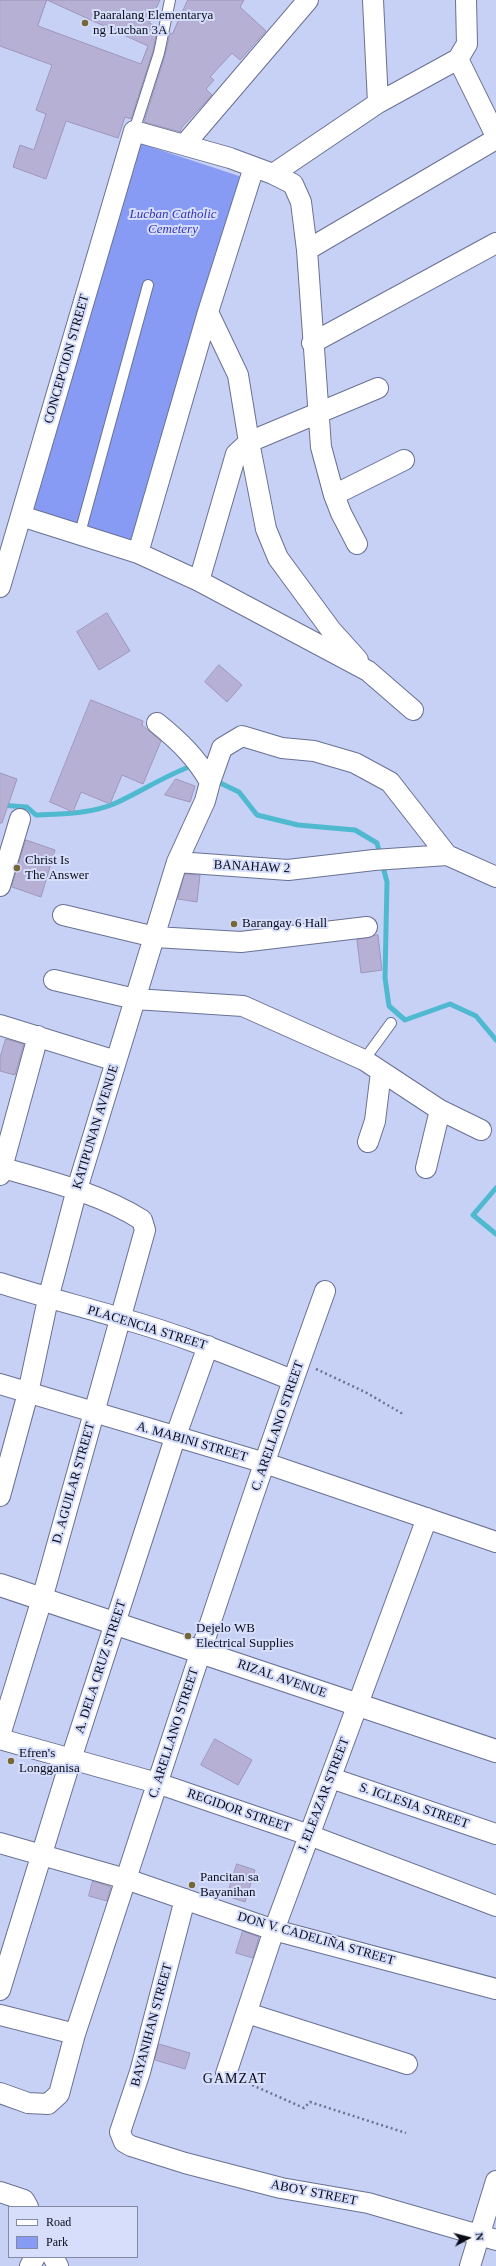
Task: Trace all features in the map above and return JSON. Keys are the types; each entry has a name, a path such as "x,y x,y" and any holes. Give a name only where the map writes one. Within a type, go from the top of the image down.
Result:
{"main road":[{"name":"RIZAL AVENUE","path":"0,1585 496,1750"}],"street":[{"path":"185,144 308,0"},
{"path":"373,0 378,103"},
{"path":"273,174 378,103 458,59 467,44 466,0"},
{"path":"458,59 496,136"},
{"path":"134,131 185,144 254,167 273,174 292,184 301,202 307,250 317,415 321,446 340,513 357,544"},
{"name":"CONCEPCION STREET","path":"0,585 134,131"},
{"path":"307,250 496,139"},
{"path":"138,553 208,312 254,167"},
{"path":"312,343 496,243"},
{"path":"208,312 238,375 266,529 278,558 331,630 368,671 413,710"},
{"path":"199,581 236,454 249,442 317,415 378,388"},
{"path":"334,495 404,460"},
{"path":"21,516 80,533 138,553 199,581 368,671"},
{"path":"157,723 182,743 206,774"},
{"name":"KATIPUNAN AVENUE","path":"0,1496 28,1393 48,1299 77,1189 177,862 205,801 206,774 222,748 242,736 282,748 314,751 355,763 390,782 447,855"},
{"path":"0,886 20,819"},
{"path":"447,855 496,877"},
{"name":"BANAHAW 2","path":"177,862 288,870 374,860 447,855"},
{"path":"63,915 155,937 241,942 367,927"},
{"path":"54,980 135,999 243,1006 364,1060 440,1110 481,1130"},
{"path":"0,1025 116,1061"},
{"path":"38,1036 1,1170 77,1189"},
{"path":"368,1142 375,1121 381,1072"},
{"path":"426,1168 440,1110"},
{"name":"D. AGUILAR STREET","path":"0,1735 42,1599 145,1230 142,1220 131,1213 77,1189"},
{"name":"PLACENCIA STREET","path":"0,1283 48,1299 120,1318 208,1346 292,1380"},
{"name":"C. ARELLANO STREET","path":"0,2093 28,2103 48,2104 59,2094 75,2034 201,1651 292,1380 300,1362 325,1291"},
{"name":"A. DELA CRUZ STREET","path":"0,1990 71,1759 116,1624 175,1438 208,1346"},
{"name":"A. MABINI STREET","path":"0,1384 175,1438 265,1463 496,1542"},
{"name":"J. ELEAZAR STREET","path":"226,2074 274,1930 427,1518"},
{"name":"REGIDOR STREET","path":"0,1739 157,1784 309,1836 496,1906"},
{"name":"S. IGLESIA STREET","path":"331,1778 496,1834"},
{"name":"DON V. CADELIÑA STREET","path":"0,1843 126,1879 274,1930 496,1989"},
{"name":"BAYANIHAN STREET","path":"131,2146 124,2142 120,2132 140,2072 185,1899"},
{"path":"247,2013 407,2064"},
{"path":"0,2014 75,2034"},
{"name":"ABOY STREET","path":"131,2146 185,2163 281,2188 368,2203 487,2237"},
{"path":"470,2266 487,2237 496,2181"},
{"path":"0,2192 24,2200 27,2206"}],"lane":[{"path":"134,131 159,53 170,0"},
{"path":"80,533 148,285"},
{"path":"364,1060 391,1023"}],"path":[{"path":"300,1362 365,1392 403,1414"},
{"path":"226,2074 304,2108 310,2102 406,2133"}],"green space":[{"name":"Lucban Catholic Cemetery","path":"139,143 245,178 136,541 28,514"}],"building":[{"path":"0,0 47,0 160,0 149,23 158,27 153,51 131,119 125,117 118,138 66,121 46,179 13,167 20,145 34,150 46,114 36,110 52,65 0,46","holes":["47,0 148,46 141,64 38,26"]},
{"path":"188,0 244,0 240,7 266,31 240,60 232,53 210,77 214,80 206,89 212,95 182,127 180,132 144,122 165,55 170,33 172,34"},
{"path":"107,613 130,651 99,670 77,632"},
{"path":"219,665 242,685 227,702 205,682"},
{"path":"91,700 143,721 142,725 161,741 143,784 122,775 110,804 81,792 73,812 50,802"},
{"path":"0,773 17,779 2,823 0,823"},
{"path":"176,779 195,786 190,802 165,795"},
{"path":"26,840 55,850 41,897 12,887"},
{"path":"185,874 200,875 197,902 178,899"},
{"path":"378,935 382,970 361,973 357,940"},
{"path":"6,1039 24,1044 15,1075 0,1071 0,1058"},
{"path":"215,1739 252,1760 238,1785 201,1765"},
{"path":"237,1864 255,1870 245,1902 227,1896"},
{"path":"93,1881 111,1887 107,1901 89,1896"},
{"path":"243,1931 259,1937 253,1958 236,1953"},
{"path":"159,2044 190,2053 185,2069 155,2060"}],"waterway":[{"path":"0,805 27,807 36,815 77,813 97,809 116,803 174,773 194,765"},
{"path":"216,781 239,792 257,815 298,825 355,830 377,843 380,855"},
{"path":"382,863 387,882 385,978 389,1006 405,1020 450,1004 476,1016 496,1040"},
{"path":"496,1188 473,1215 496,1234"}],"place":[{"name":"Paaralang Elementarya ng Lucban 3A","path":"85,23"},
{"name":"Christ Is The Answer","path":"17,868"},
{"name":"Barangay 6 Hall","path":"234,924"},
{"name":"Dejelo WB Electrical Supplies","path":"188,1636"},
{"name":"Efren's Longganisa","path":"11,1761"},
{"name":"Pancitan sa Bayanihan","path":"192,1885"}],"district":[{"name":"GAMZAT","path":"235,2079"}]}
